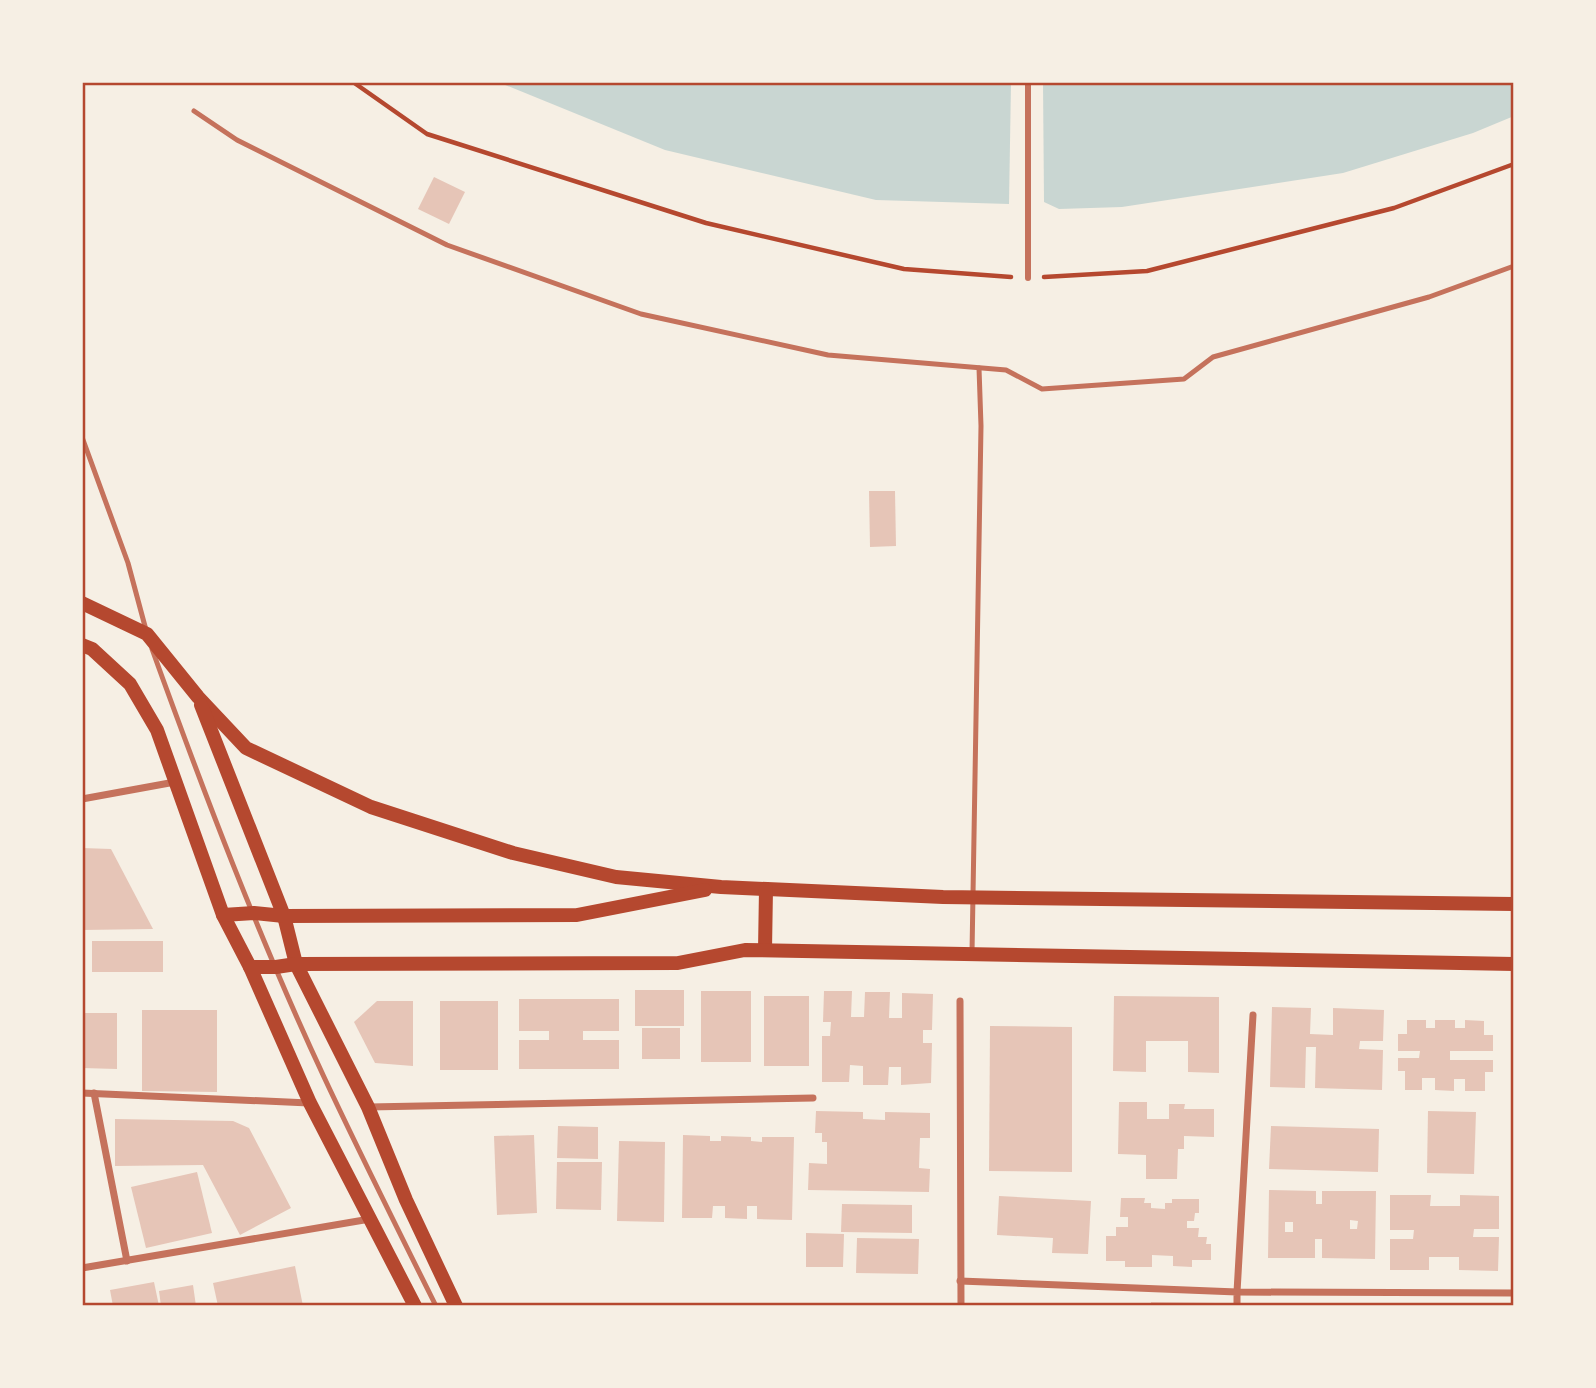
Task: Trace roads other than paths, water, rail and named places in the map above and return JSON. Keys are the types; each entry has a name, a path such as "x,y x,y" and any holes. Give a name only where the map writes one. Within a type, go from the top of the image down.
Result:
{"main road":[{"path":"82,603 147,634 198,697 246,748 371,807 526,856 616,877 721,887 973,897 1514,904"},
{"path":"82,645 92,649 130,684 157,730 223,915 250,967 310,1103 415,1306"},
{"path":"198,697 284,916 296,964 368,1107 406,1200 456,1306"},
{"path":"223,915 577,915 721,887"},
{"path":"765,889 765,950"},
{"path":"250,967 296,964 678,963 745,950 1514,964"}],"street":[{"path":"1028,82 1028,278"},
{"path":"82,799 176,782"},
{"path":"960,1001 961,1306"},
{"path":"1237,1306 1253,1015"},
{"path":"82,1093 310,1103"},
{"path":"94,1093 127,1261"},
{"path":"368,1107 813,1098"},
{"path":"82,1268 370,1219"},
{"path":"960,1281 1237,1292 1514,1293"}],"lane":[{"path":"194,111 237,140 447,245 641,314 828,355 1006,370 1042,389 1184,379 1213,357 1429,297 1514,266"},
{"path":"971,953 981,426 979,368"},
{"path":"82,437 128,563 147,634 182,733 254,913 323,1075 436,1306"}]}
